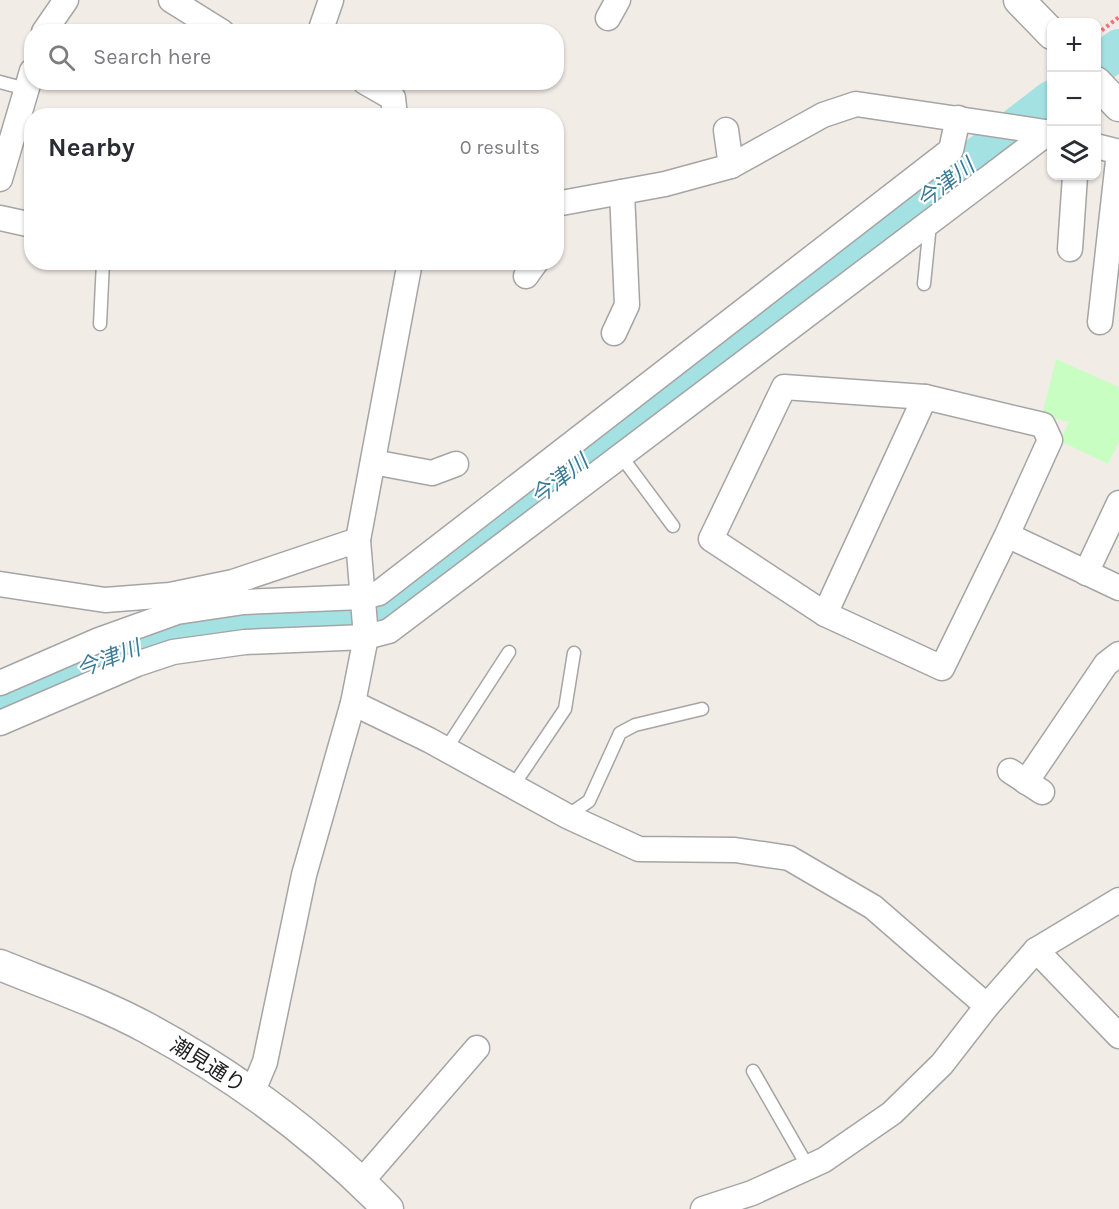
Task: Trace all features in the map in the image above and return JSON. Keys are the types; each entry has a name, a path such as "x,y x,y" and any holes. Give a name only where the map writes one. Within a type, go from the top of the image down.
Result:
{"street":[{"path":"50,24 66,0"},
{"path":"171,0 209,24"},
{"path":"323,24 331,0"},
{"path":"1019,0 1047,29"},
{"path":"0,179 6,139 25,90"},
{"path":"379,90 393,98 394,108"},
{"path":"564,203 665,184 731,166 823,115 856,104 1047,132"},
{"path":"0,682 99,640 177,612 244,602 362,597 379,593 951,150 958,118"},
{"path":"726,130 731,166"},
{"path":"0,723 138,664 173,652 246,642 366,637 389,631 1047,134"},
{"path":"1100,322 1119,152 1101,147"},
{"path":"1070,249 1075,180"},
{"path":"614,333 627,305 622,192"},
{"path":"0,218 24,223"},
{"path":"252,1093 264,1062 304,874 353,703 366,637 358,540 409,270"},
{"path":"784,387 926,397 1043,425 1050,440 942,669 825,614 711,539 784,387"},
{"path":"825,614 926,397"},
{"path":"373,462 432,472 456,464"},
{"path":"1086,573 1119,503"},
{"path":"1007,535 1119,588"},
{"path":"0,584 105,600 170,595 234,582 358,540"},
{"path":"1026,782 1106,664 1119,654"},
{"path":"353,703 446,749 567,816 639,849 735,850 789,858 873,907 987,1006"},
{"path":"703,1209 752,1193 824,1160 892,1113 942,1064 987,1006 1036,950 1119,900"},
{"path":"1036,950 1119,1036"},
{"name":"潮見通り","path":"0,966 147,1028 252,1093 310,1137 361,1182 383,1207"},
{"path":"361,1182 477,1048"}],"lane":[{"path":"0,82 24,80"},
{"path":"924,284 930,224"},
{"path":"100,324 103,270"},
{"path":"621,456 673,526"},
{"path":"446,749 509,652"},
{"path":"513,786 565,709 574,653"},
{"path":"567,816 589,801 620,733 635,725 702,709"},
{"path":"753,1071 808,1167"}],"path":[{"path":"1101,31 1119,17"}],"green space":[{"path":"1056,359 1119,387 1119,442 1108,464 1060,441 1069,422 1042,415"}],"waterway":[{"name":"今津川","path":"1101,62 1119,49"},
{"name":"今津川","path":"0,702 129,649 179,633 375,621 1047,104"}]}
